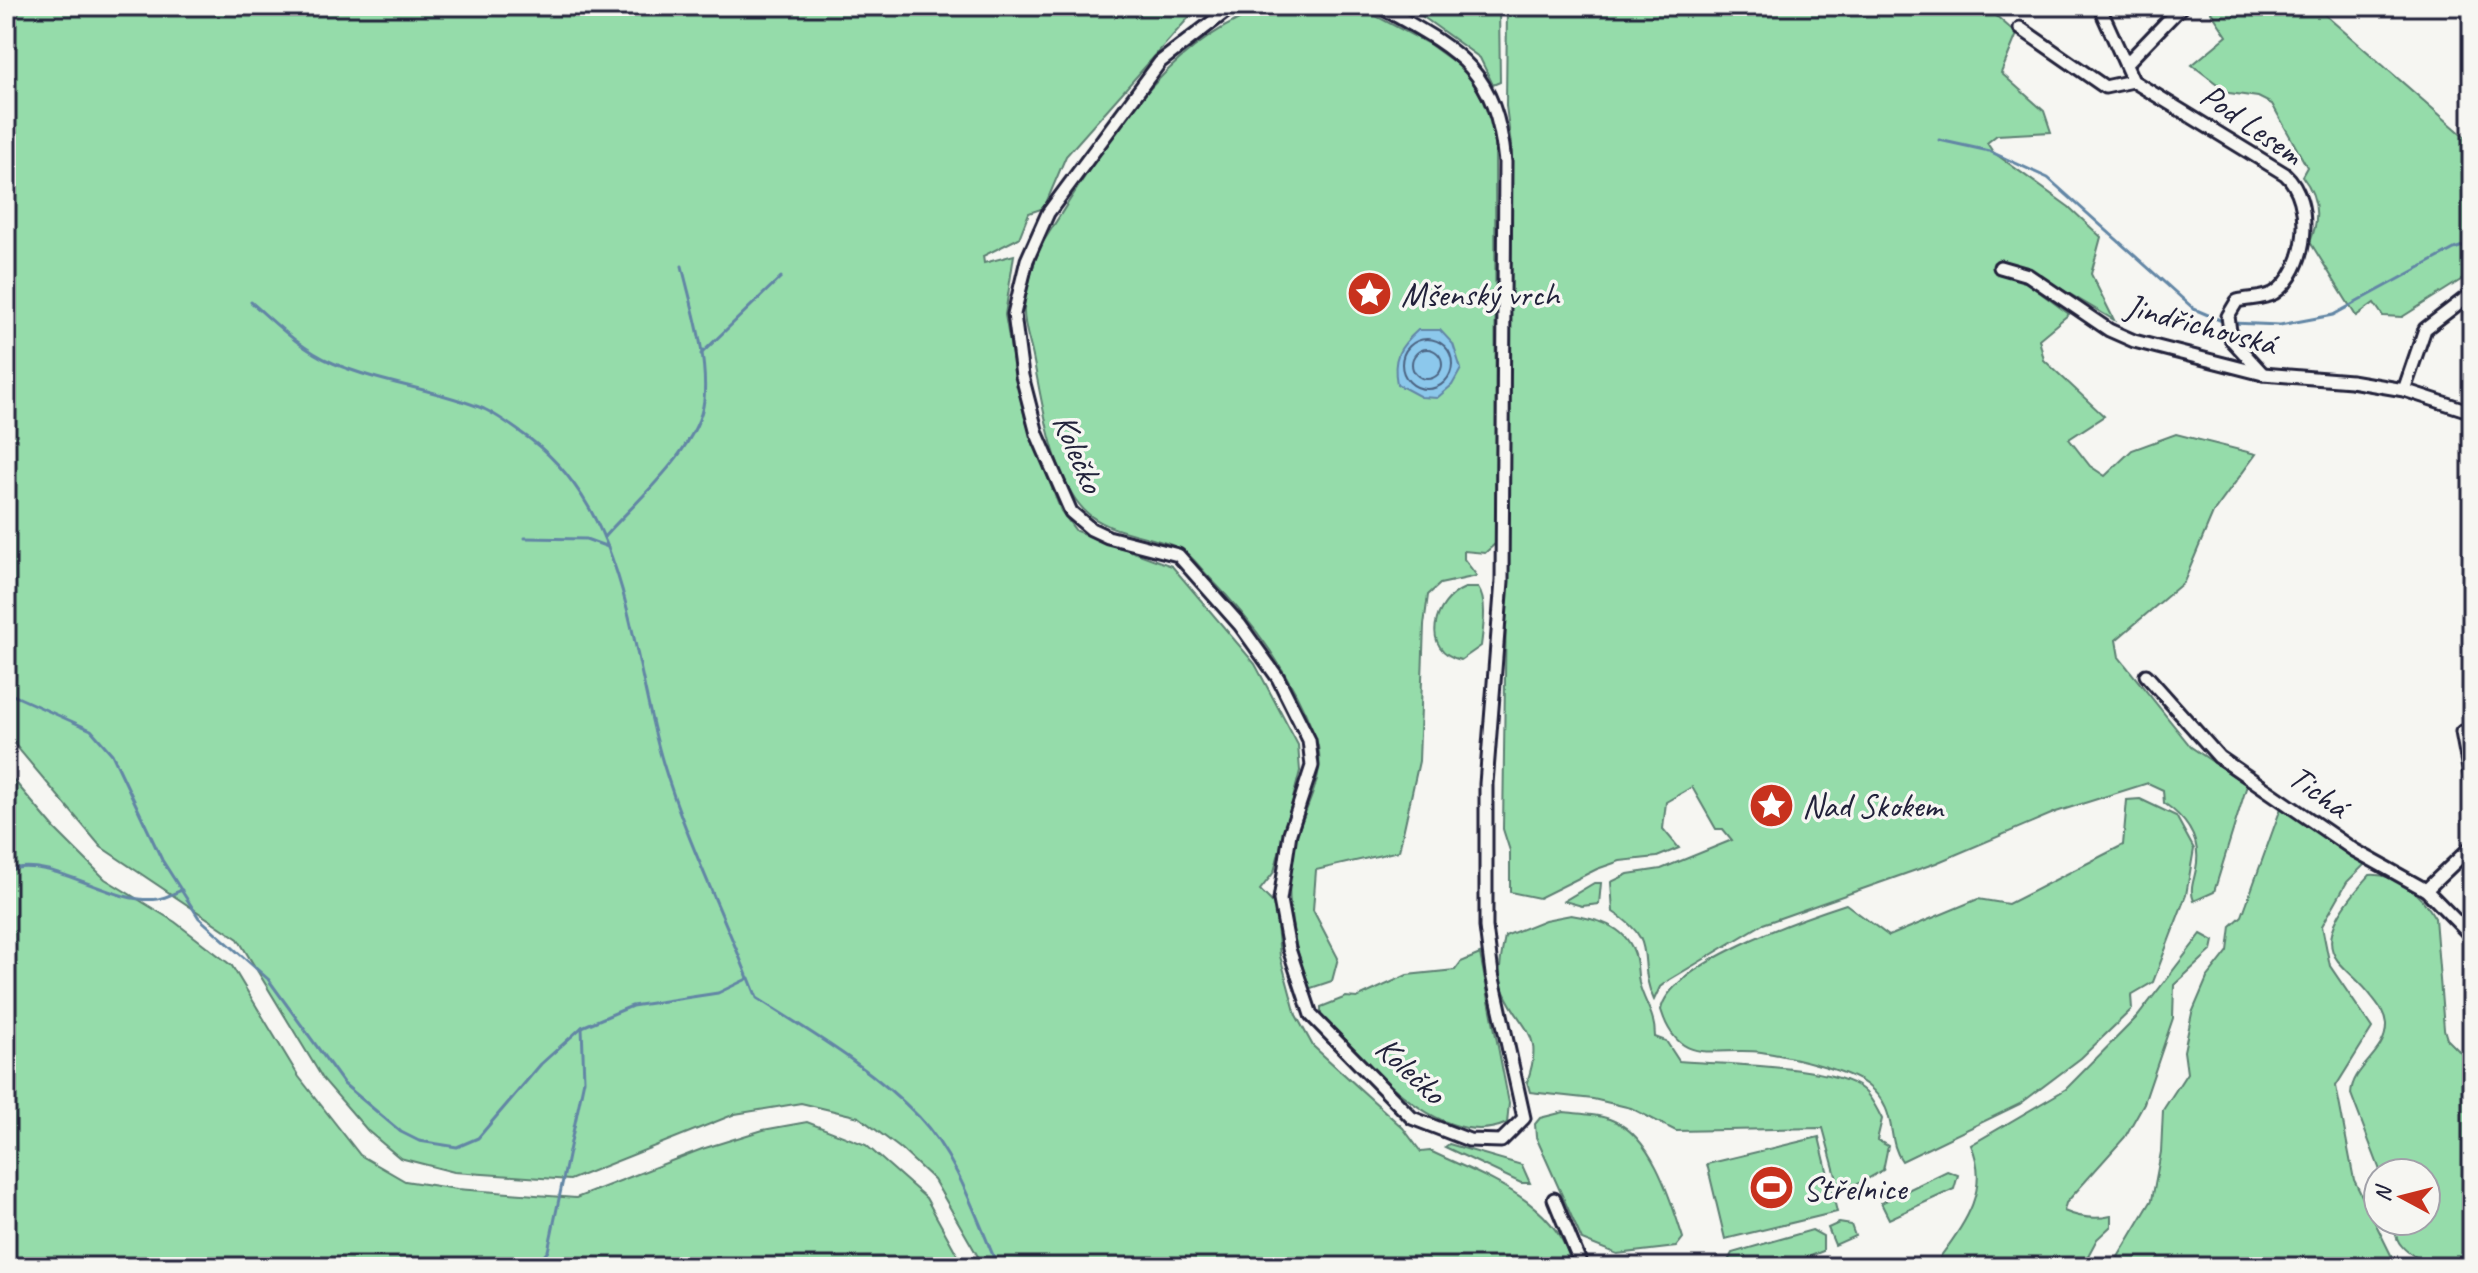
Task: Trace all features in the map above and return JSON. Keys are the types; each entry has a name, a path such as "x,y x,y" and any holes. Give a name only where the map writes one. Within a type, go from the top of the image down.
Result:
{"street":[{"name":"Kolečko","path":"1233,6 1160,62 1048,213 1027,260 1014,314 1022,376 1037,434 1071,512 1080,522 1108,537 1178,555 1240,625 1278,678 1309,740 1312,766 1290,833 1280,900 1289,949 1311,1015 1412,1118 1469,1140 1501,1141 1524,1118 1492,974 1486,927 1488,735 1502,581 1502,137 1497,114 1474,68 1462,57 1379,6"},
{"path":"2020,28 2105,87 2133,81 2099,6"},
{"path":"2126,64 2182,6"},
{"name":"Pod Lesem","path":"2133,81 2285,174 2300,192 2304,223 2289,275 2268,296 2237,301 2228,316 2231,339 2263,374"},
{"name":"Jindřichovská","path":"2000,267 2028,275 2109,330 2134,341 2263,374 2404,390 2472,412"},
{"path":"2404,390 2425,329 2472,293"},
{"name":"Tichá","path":"2146,675 2219,757 2354,850 2426,890 2472,937"},
{"path":"2462,732 2472,785"},
{"path":"2426,890 2472,846"},
{"path":"1554,1199 1582,1267"}],"green space":[{"path":"6,6 1199,6 1066,156 1044,208 1029,213 1019,238 983,256 984,263 1014,255 1005,315 1025,419 1061,511 1076,531 1172,566 1255,664 1298,745 1300,771 1274,872 1260,890 1275,905 1280,956 1296,1015 1313,1046 1403,1128 1421,1152 1430,1151 1474,1171 1535,1208 1551,1224 1564,1244 1573,1267 984,1267 934,1180 901,1149 859,1117 801,1103 735,1114 570,1180 454,1172 400,1158 368,1131 323,1079 238,939 101,847 6,734"},
{"path":"1272,6 1363,9 1429,44 1465,70 1495,119 1496,543 1485,553 1464,551 1464,559 1477,576 1440,584 1428,595 1419,761 1399,851 1316,870 1313,910 1338,958 1332,981 1308,989 1298,956 1289,887 1292,852 1317,781 1319,751 1315,736 1295,692 1270,651 1191,557 1168,543 1104,524 1084,510 1073,496 1050,438 1024,315 1028,285 1041,245 1137,104 1166,72 1197,45 1232,22"},
{"path":"1408,6 1499,6 1500,82 1493,85 1480,58"},
{"path":"1507,6 1985,6 2017,34 2001,73 2044,111 2051,132 1997,135 1987,143 1993,152 2069,207 2101,237 2091,274 2114,320 2024,267 2023,280 2069,314 2039,339 2044,360 2104,416 2069,439 2090,466 2105,476 2132,450 2176,434 2256,454 2213,513 2184,582 2116,640 2119,657 2191,747 2247,785 2214,892 2194,901 2195,840 2186,823 2164,803 2163,790 2148,783 2056,812 1936,863 1763,924 1669,980 1660,987 1654,1000 1646,974 1642,942 1628,923 1613,912 1611,882 1628,874 1661,869 1732,840 1723,829 1716,829 1692,787 1666,802 1663,829 1679,848 1657,857 1620,861 1597,869 1539,898 1510,892 1510,851 1503,829 1512,152 1506,106"},
{"path":"2207,6 2316,7 2472,143 2472,273 2402,317 2383,316 2374,303 2356,316 2310,242 2316,208 2302,176 2307,167 2272,104 2258,97 2229,93 2192,65 2227,36"},
{"path":"1465,588 1478,588 1484,608 1484,624 1481,646 1461,660 1448,655 1440,647 1436,626 1445,603"},
{"path":"6,771 55,829 105,879 175,922 232,966 299,1077 360,1155 405,1181 457,1189 576,1198 702,1149 763,1130 807,1122 866,1145 926,1198 964,1267 6,1267"},
{"path":"2140,799 2176,816 2194,849 2186,895 2153,982 2131,995 2132,1009 2081,1058 2020,1104 1902,1161 1884,1105 1858,1079 1816,1064 1772,1054 1689,1048 1678,1041 1669,1028 1661,1010 1669,993 1687,976 1740,945 1846,904 1889,936 1978,899 2008,904 2123,845 2127,800"},
{"path":"2281,808 2365,864 2347,882 2322,926 2330,966 2372,1028 2336,1086 2354,1180 2362,1196 2362,1237 2382,1237 2397,1267 2112,1267 2152,1200 2161,1152 2163,1110 2187,1073 2184,1051 2192,1013 2207,978 2228,951 2231,926 2242,916"},
{"path":"2370,875 2380,875 2408,888 2435,918 2444,1029 2447,1039 2472,1064 2472,1264 2454,1266 2424,1260 2407,1251 2396,1237 2442,1237 2442,1157 2375,1157 2351,1094 2357,1075 2381,1044 2386,1024 2377,1003 2338,961 2332,950 2334,927 2354,893"},
{"path":"1594,883 1601,883 1599,904 1582,906 1564,901"},
{"path":"1571,915 1608,925 1629,943 1636,959 1639,983 1655,1037 1666,1041 1679,1061 1801,1070 1847,1081 1862,1089 1882,1119 1877,1140 1888,1146 1883,1170 1860,1183 1839,1187 1823,1128 1676,1131 1631,1108 1593,1099 1530,1092 1527,1082 1534,1052 1532,1042 1504,992 1500,978 1505,936 1545,920"},
{"path":"2201,934 2214,941 2212,950 2174,985 2173,1018 2144,1103 2125,1137 2066,1203 2064,1211 2076,1215 2093,1218 2111,1216 2111,1226 2097,1239 2082,1267 1946,1267 1940,1257 1966,1218 1976,1190 1978,1176 1971,1145 2066,1089 2138,1016"},
{"path":"1480,954 1509,1103 1507,1123 1481,1129 1455,1125 1429,1114 1381,1076 1321,1016 1321,1007 1346,997 1357,998 1407,975 1455,970 1461,962"},
{"path":"1564,1112 1614,1121 1640,1141 1659,1172 1673,1206 1683,1238 1676,1247 1617,1254 1582,1240 1536,1137 1535,1124 1540,1118"},
{"name":"Střelnice","path":"1819,1137 1837,1212 1725,1239 1707,1164"},
{"path":"1449,1144 1522,1165 1530,1183 1521,1183 1445,1147"},
{"path":"1947,1171 1958,1175 1954,1189 1889,1219 1881,1203"},
{"path":"1839,1223 1851,1225 1855,1236 1835,1245 1828,1228"},
{"path":"1812,1230 1823,1236 1823,1251 1784,1267 1735,1267 1728,1261 1732,1253"}],"water":[{"path":"1418,330 1440,330 1453,344 1461,369 1452,385 1437,398 1421,397 1397,384 1398,354"}],"waterway":[{"path":"1939,140 1989,151 2048,178 2194,309 2222,321"},
{"path":"2232,323 2280,325 2333,315 2454,249 2472,243"},
{"path":"604,537 664,473 691,437 700,418 704,400 704,366 682,266"},
{"path":"701,354 781,277"},
{"path":"251,302 300,344 322,358 490,412 530,439 563,470 588,506 607,546 622,588 663,763 692,844 748,978"},
{"path":"525,538 586,539 608,547"},
{"path":"6,692 91,730 112,754 162,860 199,918 268,979 344,1084 401,1132 419,1141 457,1147 478,1138 541,1064 582,1027 632,1006 718,993 749,978 757,998 862,1067 919,1117 955,1169 998,1267"},
{"path":"6,871 24,867 42,869 140,899 161,898 182,890"},
{"path":"535,1267 548,1251 584,1080 582,1027"}],"place":[{"name":"Mšenský vrch","path":"1370,294"},
{"name":"Nad Skokem","path":"1771,805"},
{"name":"Střelnice","path":"1772,1188"}]}
